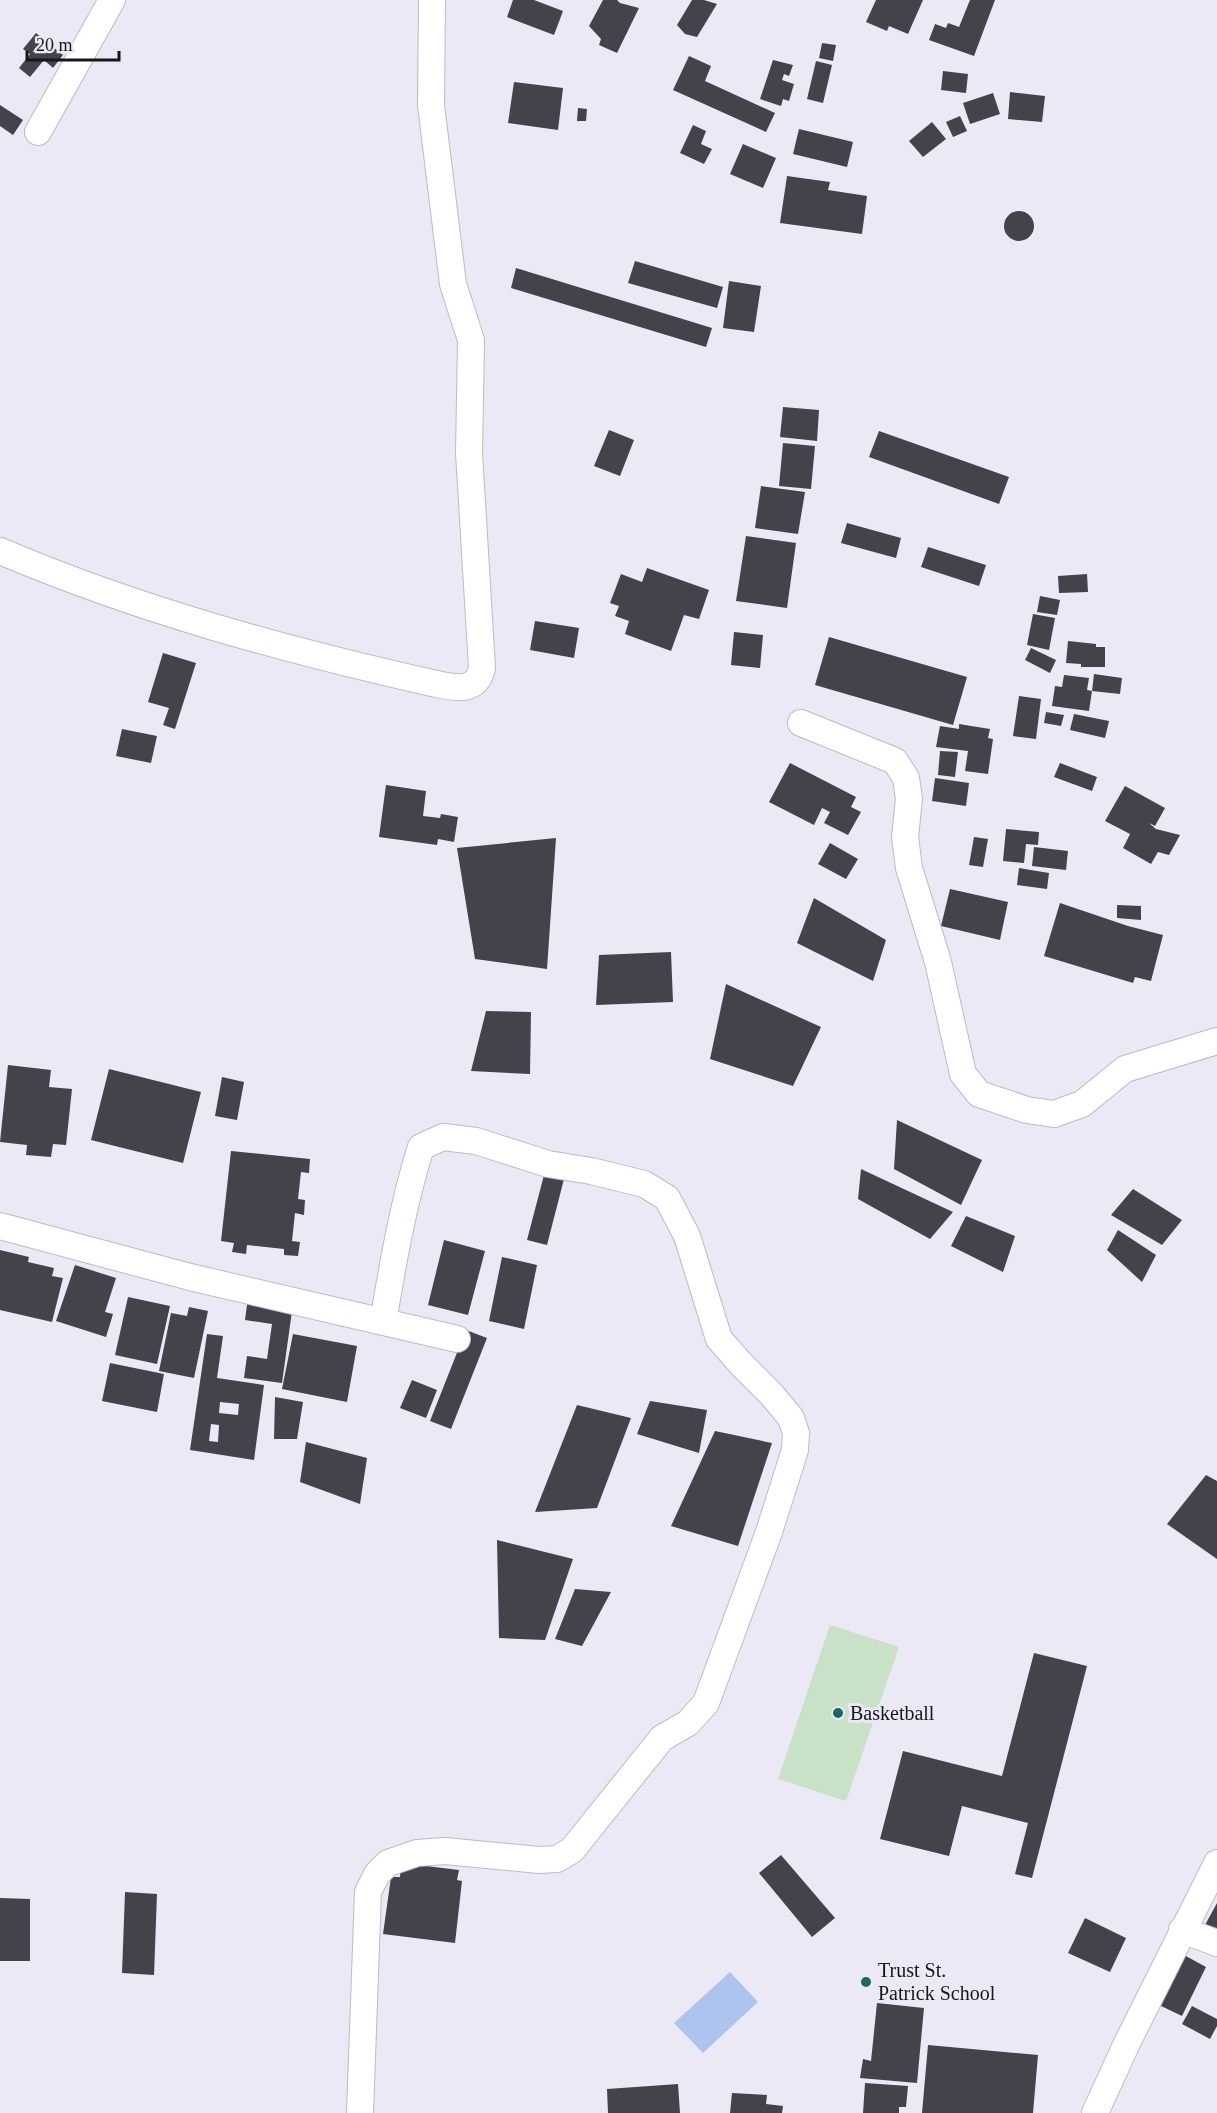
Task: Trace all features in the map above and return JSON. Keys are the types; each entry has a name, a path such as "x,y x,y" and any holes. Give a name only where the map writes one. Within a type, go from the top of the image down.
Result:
{"street":[{"path":"38,132 112,0"},
{"path":"0,551 50,572 213,628 432,683 465,688 477,681 482,668 469,453 471,340 453,284 431,105 432,0"},
{"path":"801,723 895,761 906,778 909,798 905,837 909,868 938,962 963,1074 979,1094 1027,1110 1054,1114 1082,1104 1125,1069 1217,1041"},
{"path":"360,2113 368,1892 377,1874 388,1863 417,1852 445,1851 539,1860 557,1859 572,1850 662,1738 688,1723 706,1704 769,1532 795,1450 796,1433 791,1418 719,1339 687,1236 668,1198 644,1184 591,1171 548,1164 476,1141 443,1137 432,1141 421,1147 410,1181 383,1322"},
{"path":"0,1226 190,1277 457,1339"},
{"path":"1095,2113 1182,1930 1217,1863"},
{"path":"1182,1930 1217,1943"}],"green space":[{"name":"Basketball","path":"830,1625 899,1647 846,1801 778,1779"}],"water":[{"path":"730,1972 758,2002 703,2053 674,2023"}],"building":[{"path":"513,0 534,0 563,11 554,35 507,17"},
{"path":"603,0 617,0 639,8 617,53 599,45 601,39 589,26"},
{"path":"692,0 704,0 717,4 697,37 685,34 677,25"},
{"path":"876,0 923,0 908,34 889,26 887,31 866,22"},
{"path":"970,0 995,0 974,56 929,40 935,24 946,28 948,23 959,27"},
{"path":"36,33 63,55 53,68 44,60 30,77 19,68 30,54 23,49"},
{"path":"822,43 836,45 833,61 819,58"},
{"path":"689,56 711,66 705,81 775,113 766,132 673,90"},
{"path":"773,60 793,65 789,76 784,74 782,80 794,84 789,101 783,99 781,106 760,99"},
{"path":"816,61 832,65 823,103 807,99"},
{"path":"943,71 968,74 966,93 941,90"},
{"path":"514,82 563,88 558,130 508,123"},
{"path":"1010,92 1045,96 1042,122 1008,119"},
{"path":"993,93 1000,114 970,124 963,103"},
{"path":"0,105 23,120 13,135 0,126"},
{"path":"578,108 587,109 586,121 577,121"},
{"path":"960,116 967,131 953,137 946,122"},
{"path":"932,122 946,139 923,157 909,141"},
{"path":"693,125 706,131 701,144 712,149 704,164 680,153"},
{"path":"799,129 853,142 847,167 793,154"},
{"path":"743,144 776,158 763,188 730,174"},
{"path":"787,176 830,182 828,190 867,196 862,234 780,223"},
{"path":"1019,211 1030,215 1034,226 1030,237 1019,241 1008,237 1004,226 1008,215"},
{"path":"635,261 723,287 717,308 628,283"},
{"path":"516,268 712,328 706,347 511,288"},
{"path":"729,281 761,286 754,332 723,328"},
{"path":"783,407 819,410 817,441 780,437"},
{"path":"609,430 634,440 620,476 594,466"},
{"path":"879,431 1009,477 999,504 869,457"},
{"path":"783,443 815,446 811,489 779,486"},
{"path":"761,486 805,492 798,534 755,528"},
{"path":"847,523 901,538 896,558 841,543"},
{"path":"746,536 796,543 787,608 736,601"},
{"path":"928,547 986,565 979,586 921,567"},
{"path":"647,568 709,590 699,619 684,615 671,651 625,634 629,621 615,616 619,606 610,603 621,574 642,582"},
{"path":"1087,574 1088,592 1059,593 1058,576"},
{"path":"1040,596 1060,600 1057,615 1037,612"},
{"path":"1033,614 1055,618 1049,650 1027,645"},
{"path":"535,621 579,628 574,658 530,650"},
{"path":"734,632 763,635 760,668 731,665"},
{"path":"829,637 967,677 953,725 815,685"},
{"path":"1068,641 1105,647 1105,667 1081,667 1081,664 1066,663"},
{"path":"1031,648 1056,660 1050,673 1025,660"},
{"path":"163,653 196,663 175,729 163,725 169,708 148,702"},
{"path":"1094,674 1122,678 1120,694 1092,691"},
{"path":"1064,675 1089,678 1087,690 1092,691 1089,711 1052,706 1055,686 1062,687"},
{"path":"1019,696 1041,699 1036,739 1013,736"},
{"path":"1046,712 1064,715 1061,726 1044,723"},
{"path":"1074,714 1109,721 1105,738 1070,730"},
{"path":"959,724 990,729 988,738 993,739 988,774 965,771 968,751 936,747 940,726 959,729"},
{"path":"122,729 157,736 151,763 116,756"},
{"path":"940,751 958,752 955,777 938,775"},
{"path":"790,763 856,797 851,807 861,812 848,835 824,823 830,812 822,808 814,825 769,802"},
{"path":"1060,763 1097,777 1092,791 1054,777"},
{"path":"935,778 969,783 966,806 932,801"},
{"path":"386,785 426,791 423,816 440,818 441,814 458,817 454,842 438,839 437,845 379,837"},
{"path":"1125,786 1165,808 1155,826 1149,823 1156,829 1180,835 1169,855 1158,852 1151,864 1123,848 1130,834 1105,821"},
{"path":"1006,829 1039,832 1038,845 1026,844 1024,863 1003,861"},
{"path":"974,837 988,839 983,867 969,865"},
{"path":"556,838 547,969 475,959 457,848"},
{"path":"830,843 858,859 846,879 818,864"},
{"path":"1034,847 1068,851 1066,870 1032,866"},
{"path":"1019,868 1049,873 1047,889 1017,885"},
{"path":"950,889 1008,902 1000,940 941,926"},
{"path":"814,898 886,940 873,981 797,943"},
{"path":"1060,903 1163,935 1151,981 1135,977 1133,983 1044,956"},
{"path":"1117,905 1141,906 1141,920 1117,918"},
{"path":"671,952 673,1002 596,1005 599,955"},
{"path":"726,984 821,1027 793,1086 710,1059"},
{"path":"486,1011 531,1012 530,1074 471,1071"},
{"path":"8,1065 51,1070 49,1087 72,1089 66,1145 53,1144 51,1157 26,1155 27,1145 0,1142"},
{"path":"109,1069 201,1092 183,1163 91,1140"},
{"path":"222,1077 244,1082 237,1120 215,1116"},
{"path":"897,1120 982,1160 961,1205 894,1169"},
{"path":"231,1151 310,1159 309,1173 301,1172 298,1199 305,1200 304,1215 295,1213 292,1241 300,1242 298,1256 284,1255 284,1249 247,1245 246,1254 232,1252 234,1243 221,1241"},
{"path":"861,1169 953,1212 930,1239 858,1199"},
{"path":"544,1175 564,1179 547,1245 527,1240"},
{"path":"1133,1189 1182,1220 1162,1245 1111,1215"},
{"path":"966,1216 1015,1236 1003,1272 951,1246"},
{"path":"1118,1230 1156,1255 1142,1282 1107,1250"},
{"path":"444,1240 485,1251 468,1315 428,1305"},
{"path":"0,1250 29,1257 28,1262 54,1268 52,1276 63,1278 52,1322 0,1310"},
{"path":"502,1257 537,1265 524,1329 489,1321"},
{"path":"75,1265 116,1278 105,1312 113,1314 106,1337 56,1321"},
{"path":"128,1297 170,1306 157,1364 115,1355"},
{"path":"248,1297 293,1304 282,1383 244,1378 247,1356 267,1359 272,1324 245,1320"},
{"path":"189,1307 208,1311 194,1378 159,1371 171,1313 187,1316"},
{"path":"466,1330 487,1338 451,1429 430,1421"},
{"path":"207,1334 223,1336 217,1378 264,1385 254,1460 190,1450","holes":["220,1402 239,1404 238,1415 219,1413","211,1424 219,1425 218,1442 209,1441"]},
{"path":"293,1334 357,1346 347,1402 282,1389"},
{"path":"110,1363 164,1374 157,1412 102,1401"},
{"path":"412,1380 437,1390 426,1418 400,1408"},
{"path":"275,1397 303,1402 297,1439 274,1439"},
{"path":"650,1401 707,1410 699,1453 637,1434"},
{"path":"577,1405 631,1418 597,1508 535,1512"},
{"path":"715,1431 772,1443 738,1546 671,1526"},
{"path":"306,1442 367,1458 360,1504 300,1482"},
{"path":"1206,1475 1217,1481 1217,1559 1167,1524"},
{"path":"497,1540 573,1559 545,1640 499,1638"},
{"path":"575,1589 611,1592 582,1646 555,1639"},
{"path":"1034,1653 1087,1666 1032,1878 1015,1874 1028,1823 962,1806 949,1856 880,1839 903,1751 1002,1776"},
{"path":"781,1855 835,1918 812,1937 759,1873"},
{"path":"401,1863 459,1870 457,1880 462,1881 455,1943 383,1934 391,1877 400,1877"},
{"path":"125,1892 157,1894 154,1975 122,1973"},
{"path":"0,1898 30,1899 30,1961 0,1961"},
{"path":"1217,1903 1217,1931 1205,1925"},
{"path":"1085,1918 1126,1938 1110,1972 1068,1953"},
{"path":"1184,1955 1206,1967 1182,2016 1159,2005"},
{"path":"877,2003 924,2008 917,2083 860,2078 863,2059 871,2061"},
{"path":"1192,2006 1217,2019 1217,2026 1210,2039 1182,2024"},
{"path":"928,2045 1038,2055 1033,2113 922,2113"},
{"path":"865,2083 908,2086 906,2107 899,2107 899,2113 863,2113"},
{"path":"678,2084 680,2113 608,2113 607,2089"},
{"path":"732,2093 767,2095 766,2104 783,2106 782,2113 730,2113"}],"place":[{"name":"Basketball","path":"838,1713"},
{"name":"Trust St. Patrick School","path":"866,1982"}]}
